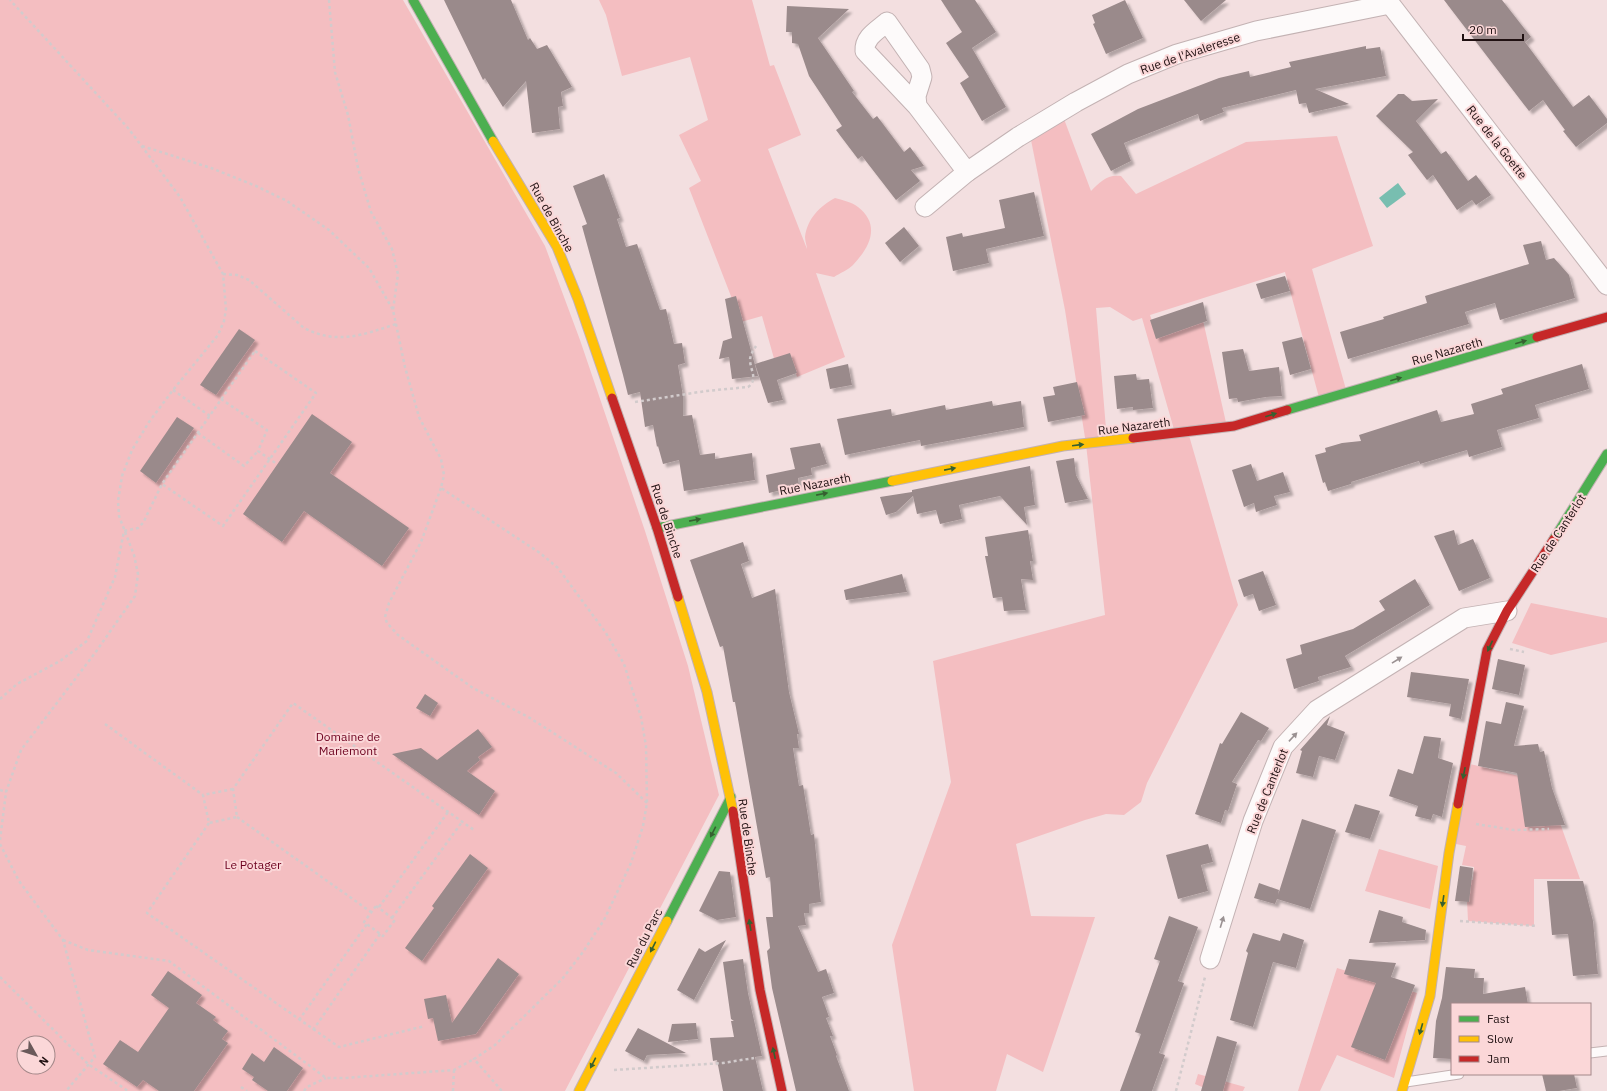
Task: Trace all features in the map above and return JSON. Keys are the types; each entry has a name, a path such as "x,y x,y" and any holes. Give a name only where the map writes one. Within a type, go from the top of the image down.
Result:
{"street":[{"name":"Rue de Binche","path":"413,0 487,131 557,247 578,299 657,528 704,680 731,797 738,852 760,990 782,1091"},
{"name":"Rue de l'Avaleresse","path":"925,207 967,172 1018,137 1083,98 1128,74 1177,54 1256,31 1388,2"},
{"name":"Rue de la Goette","path":"1388,2 1607,285"},
{"path":"917,106 967,172"},
{"name":"Rue Nazareth","path":"657,528 1063,446 1234,426 1607,317"},
{"name":"Rue de Canterlot","path":"1404,1087 1430,996 1455,821 1487,650 1508,611 1607,454"},
{"name":"Rue de Canterlot","path":"1210,959 1253,821 1283,747 1317,710 1464,618 1508,611"},
{"name":"Rue du Parc","path":"579,1091 731,797"}],"lane":[{"path":"1591,1053 1607,1051"},
{"name":"Rue de Canterlot","path":"1404,1087 1455,1075"}],"path":[{"path":"0,840 6,792 21,750 95,653 135,596 138,574 134,555 119,516 118,501 122,476 132,450 149,422 218,335 224,321 226,309 223,274 180,197 128,128 10,0"},
{"path":"329,0 335,72 348,115 358,168 371,212 392,249 398,274 393,310"},
{"path":"142,146 211,168 256,186 287,201 329,230 369,268 393,310 419,418 441,459 444,475 441,488 421,542 389,603 386,617 387,623 398,635 473,688 530,718 616,773 647,803"},
{"path":"223,274 237,275 249,280 304,328 315,334 331,338 362,335 396,324"},
{"path":"614,406 706,391 748,387 752,385 754,380 750,360 756,346"},
{"path":"124,531 138,528 143,524 162,484 256,351 316,393 223,526 162,484"},
{"path":"173,390 210,416"},
{"path":"198,433 244,466 258,451 267,430 221,399"},
{"path":"258,451 277,464"},
{"path":"304,1091 307,1087 326,1078 454,1070 495,1045 562,978 583,952 604,920 631,863 643,826 647,803 646,746 641,717 624,664 606,633 558,568 540,553 441,488"},
{"path":"0,698 16,684 60,661 87,641 115,577 124,531"},
{"path":"237,817 234,789 293,703 474,830"},
{"path":"105,724 203,795 209,823"},
{"path":"203,795 234,789"},
{"path":"0,790 6,792"},
{"path":"379,907 395,920 383,936 364,922 376,906 379,907 448,812"},
{"path":"371,912 237,817 209,823 147,913 339,1047 425,1026"},
{"path":"1455,821 1514,830 1549,829"},
{"path":"392,918 462,822"},
{"path":"0,844 19,881 63,940 95,1057 66,1091"},
{"path":"1440,918 1451,921 1537,926"},
{"path":"299,1020 367,924"},
{"path":"313,1030 380,934"},
{"path":"63,940 88,950 169,961 326,1078"},
{"path":"1176,1091 1210,959"},
{"path":"0,977 88,1064 128,1091"},
{"path":"589,1072 723,1063 774,1055"},
{"path":"474,1059 502,1091"},
{"path":"452,1091 454,1070"},
{"path":"241,1087 247,1091"}],"green space":[{"name":"Domaine de Mariemont","path":"0,0 403,0 545,246 580,340 645,531 688,666 719,795 565,1091 0,1091"},
{"path":"599,0 752,0 770,66 774,65 801,135 768,149 807,249 805,237 808,224 819,209 835,198 856,205 865,214 869,221 871,229 868,243 864,251 853,265 834,277 816,273 845,357 797,377 791,357 775,362 762,316 741,322 689,188 701,181 679,135 708,120 690,57 622,76 606,15"},
{"path":"1061,111 1091,191 1108,177 1121,176 1136,194 1246,142 1337,136 1373,246 1312,269 1347,393 1320,401 1285,272 1150,315 1155,330 1202,316 1227,427 1188,432 1238,605 1147,783 1141,802 1124,815 1106,814 1016,844 1031,916 1095,917 1043,1072 1007,1054 996,1091 914,1091 892,945 951,782 933,661 1105,615 1086,444 1065,310 1029,130","holes":["1110,307 1133,321 1142,318 1175,433 1107,441 1096,308"]},
{"path":"1531,603 1607,618 1607,642 1551,655 1512,643"},
{"path":"1466,763 1535,780 1560,823 1580,879 1534,879 1534,926 1468,921 1466,879 1473,880 1474,867 1462,865 1466,846 1451,843"},
{"path":"1379,849 1438,866 1430,909 1365,891"},
{"path":"1337,968 1417,993 1394,1078 1337,1055 1320,1091 1298,1091"},
{"path":"1198,1074 1245,1087 1243,1091 1206,1091 1207,1089 1195,1084"}],"shaded area":[{"path":"1398,183 1406,194 1387,208 1379,198"}],"building":[{"path":"444,0 511,0 528,40 530,38 537,49 547,45 572,87 561,92 563,106 558,107 560,129 532,133 526,81 503,107 485,78 483,80"},
{"path":"941,0 975,0 996,32 972,48 1006,107 982,121 960,83 969,77 946,43 962,32"},
{"path":"1125,0 1143,38 1106,54 1093,24 1095,23 1092,15"},
{"path":"1184,0 1226,0 1201,21"},
{"path":"1444,0 1502,0 1531,37 1525,42 1573,107 1589,95 1607,119 1607,123 1576,147 1563,131 1565,130 1543,100 1529,111"},
{"path":"787,6 849,9 818,38 854,91 852,92 873,119 877,116 904,152 910,147 924,166 911,170 920,181 896,200 862,156 858,159 836,130 842,126 809,76 798,44 792,43 792,32 786,32"},
{"path":"1366,46 1366,49 1380,47 1386,76 1315,89 1349,104 1309,113 1306,103 1299,104 1296,90 1222,108 1224,112 1200,121 1198,114 1124,143 1131,161 1111,171 1091,134 1138,109 1219,78 1249,71 1250,77 1291,67 1289,62"},
{"path":"1398,94 1404,94 1412,101 1438,99 1416,121 1441,154 1446,151 1468,181 1476,175 1491,195 1476,205 1472,200 1457,210 1433,175 1427,180 1408,155 1413,152 1376,116"},
{"path":"604,174 620,218 617,219 626,247 637,244 660,310 666,309 674,344 682,343 685,363 678,365 683,396 683,416 692,415 700,455 715,453 715,459 752,453 755,480 684,491 679,460 663,464 658,446 657,447 653,425 645,427 640,392 628,395 582,226 587,224 573,186"},
{"path":"1034,192 1044,236 986,249 989,263 953,271 946,237 962,233 963,237 1005,228 999,200"},
{"path":"904,227 919,246 900,262 885,243"},
{"path":"1541,241 1546,260 1554,258 1569,275 1575,298 1500,320 1495,303 1465,312 1469,324 1348,359 1340,332 1384,319 1383,317 1427,303 1425,296 1529,264 1523,245"},
{"path":"1285,276 1290,291 1261,299 1256,284"},
{"path":"736,296 758,376 732,379 729,357 719,359 723,341 732,338 725,299"},
{"path":"1203,302 1207,321 1156,339 1150,320"},
{"path":"239,329 255,340 216,395 200,385"},
{"path":"1302,337 1311,369 1290,375 1282,342"},
{"path":"1243,349 1249,371 1279,367 1282,396 1238,402 1237,398 1229,399 1222,352"},
{"path":"790,353 797,373 777,380 783,400 768,403 755,364"},
{"path":"848,364 852,385 830,389 826,369"},
{"path":"1582,364 1589,389 1535,405 1539,418 1497,430 1502,447 1469,457 1467,450 1420,464 1419,461 1351,482 1351,484 1328,491 1325,482 1323,483 1315,455 1326,452 1325,448 1342,443 1361,441 1359,435 1437,410 1441,422 1474,414 1471,404 1503,394 1501,389"},
{"path":"1136,374 1137,380 1149,379 1153,408 1133,410 1133,407 1117,409 1114,376"},
{"path":"1077,382 1085,415 1048,422 1043,397 1055,395 1053,387"},
{"path":"992,401 993,406 1021,401 1024,427 921,446 920,440 845,455 837,419 891,409 892,416 945,405 946,410"},
{"path":"312,414 352,442 330,473 409,528 382,566 304,511 282,542 243,514"},
{"path":"177,417 194,428 156,483 140,471"},
{"path":"820,443 827,464 811,468 812,475 798,478 799,486 769,493 766,475 795,469 790,448"},
{"path":"1074,458 1076,475 1088,499 1065,503 1056,461"},
{"path":"1251,464 1257,481 1283,472 1290,492 1274,496 1277,505 1256,512 1254,503 1244,507 1232,470"},
{"path":"1030,466 1035,505 1024,507 1027,525 1000,496 959,505 962,519 940,524 936,510 917,514 913,496 896,512 886,515 880,497 912,492 912,490"},
{"path":"1028,530 1033,561 1030,561 1033,580 1021,579 1026,610 1004,611 1002,597 993,598 985,556 988,556 985,537"},
{"path":"1454,530 1458,545 1473,539 1490,578 1459,591 1434,536"},
{"path":"743,542 749,561 741,564 752,598 775,589 789,692 799,734 797,734 799,748 793,748 799,786 803,785 811,835 814,834 821,902 809,904 809,913 804,913 806,925 798,926 818,972 826,969 834,993 822,997 829,1017 826,1018 833,1036 830,1036 849,1091 796,1091 772,988 767,951 770,948 766,917 773,917 770,877 766,878 735,702 733,702 723,646 720,647 690,560"},
{"path":"1263,571 1276,605 1259,611 1253,594 1244,597 1238,580"},
{"path":"902,574 907,592 846,600 844,590"},
{"path":"1415,579 1430,605 1345,656 1351,667 1318,677 1319,681 1294,689 1286,659 1302,654 1300,645 1353,629 1385,610 1379,601"},
{"path":"1498,659 1525,665 1519,695 1492,689"},
{"path":"1411,672 1469,679 1461,719 1449,716 1451,704 1407,697"},
{"path":"425,694 438,703 430,716 416,708"},
{"path":"1506,702 1524,706 1514,746 1538,744 1540,752 1544,751 1552,788 1565,825 1525,827 1517,773 1478,766 1486,721 1501,724"},
{"path":"1241,712 1269,728 1261,741 1258,740 1232,782 1237,784 1228,811 1225,810 1221,823 1195,814 1220,743 1222,744"},
{"path":"1330,716 1327,725 1345,732 1335,760 1319,756 1313,777 1296,773 1302,751 1300,750"},
{"path":"478,729 492,747 478,757 480,760 467,771 495,791 479,815 392,754 421,748 437,760"},
{"path":"1424,736 1441,738 1438,758 1453,763 1442,817 1433,814 1431,820 1415,816 1418,806 1389,796 1398,769 1413,774"},
{"path":"1355,804 1380,811 1370,839 1345,832"},
{"path":"1302,819 1336,830 1310,909 1277,899 1275,904 1254,898 1259,883 1279,890 1278,895"},
{"path":"1208,844 1213,862 1201,865 1208,891 1178,899 1166,855"},
{"path":"470,854 488,868 422,961 405,948 434,908 432,906"},
{"path":"1460,866 1473,868 1469,902 1455,901"},
{"path":"719,871 730,872 736,917 717,920 699,911"},
{"path":"1547,881 1583,881 1593,921 1598,974 1573,976 1568,934 1552,935"},
{"path":"1379,910 1403,917 1402,922 1426,930 1425,940 1369,943"},
{"path":"1169,916 1198,927 1178,981 1184,983 1159,1053 1165,1055 1152,1091 1120,1091 1141,1034 1135,1032 1160,961 1154,959"},
{"path":"1253,933 1280,941 1283,933 1304,940 1296,968 1273,962 1253,1027 1230,1020 1248,953 1246,951"},
{"path":"726,940 694,1000 677,990 699,948 705,952"},
{"path":"498,958 519,974 476,1034 438,1041 433,1018 428,1019 424,999 446,995 452,1023"},
{"path":"743,959 748,993 762,1056 755,1057 763,1091 723,1091 717,1060 713,1061 710,1038 734,1037 731,1021 734,1021 731,1019 723,962"},
{"path":"1349,959 1396,963 1391,977 1415,985 1385,1060 1351,1047 1376,983 1344,974"},
{"path":"1446,967 1475,969 1474,978 1484,978 1483,994 1525,987 1528,1003 1451,1003 1451,1059 1433,1058 1436,1021 1442,998"},
{"path":"168,971 202,995 196,1003 216,1017 213,1020 228,1031 222,1039 228,1043 194,1091 159,1091 143,1080 137,1087 103,1064 120,1040 138,1052 169,1008 151,995"},
{"path":"696,1023 698,1039 668,1042 672,1024"},
{"path":"638,1028 686,1053 647,1055 644,1061 625,1051"},
{"path":"1217,1036 1237,1042 1223,1091 1201,1091"},
{"path":"274,1047 303,1068 287,1091 268,1091 252,1080 254,1077 242,1069 252,1053 264,1062"},
{"path":"1542,1075 1574,1075 1577,1088 1559,1091 1546,1091"}],"traffic: fast":[{"path":"413,0 493,141"},
{"path":"1287,410 1537,337"},
{"path":"1554,539 1607,454"},
{"path":"657,528 892,481"},
{"path":"667,921 731,797"}],"traffic: slow":[{"path":"493,141 557,247 578,299 612,398"},
{"path":"892,481 1063,446 1133,438"},
{"path":"678,597 707,692 733,811"},
{"path":"1402,1091 1430,996 1449,853 1458,804"},
{"path":"579,1091 667,921"}],"traffic: jam":[{"path":"1537,337 1607,317"},
{"path":"612,398 657,528 678,597"},
{"path":"1133,438 1234,426 1287,410"},
{"path":"1458,804 1487,650 1507,611 1554,539"},
{"path":"733,811 760,990 782,1091"}],"park label":[{"name":"Le Potager","path":"253,864"}]}
